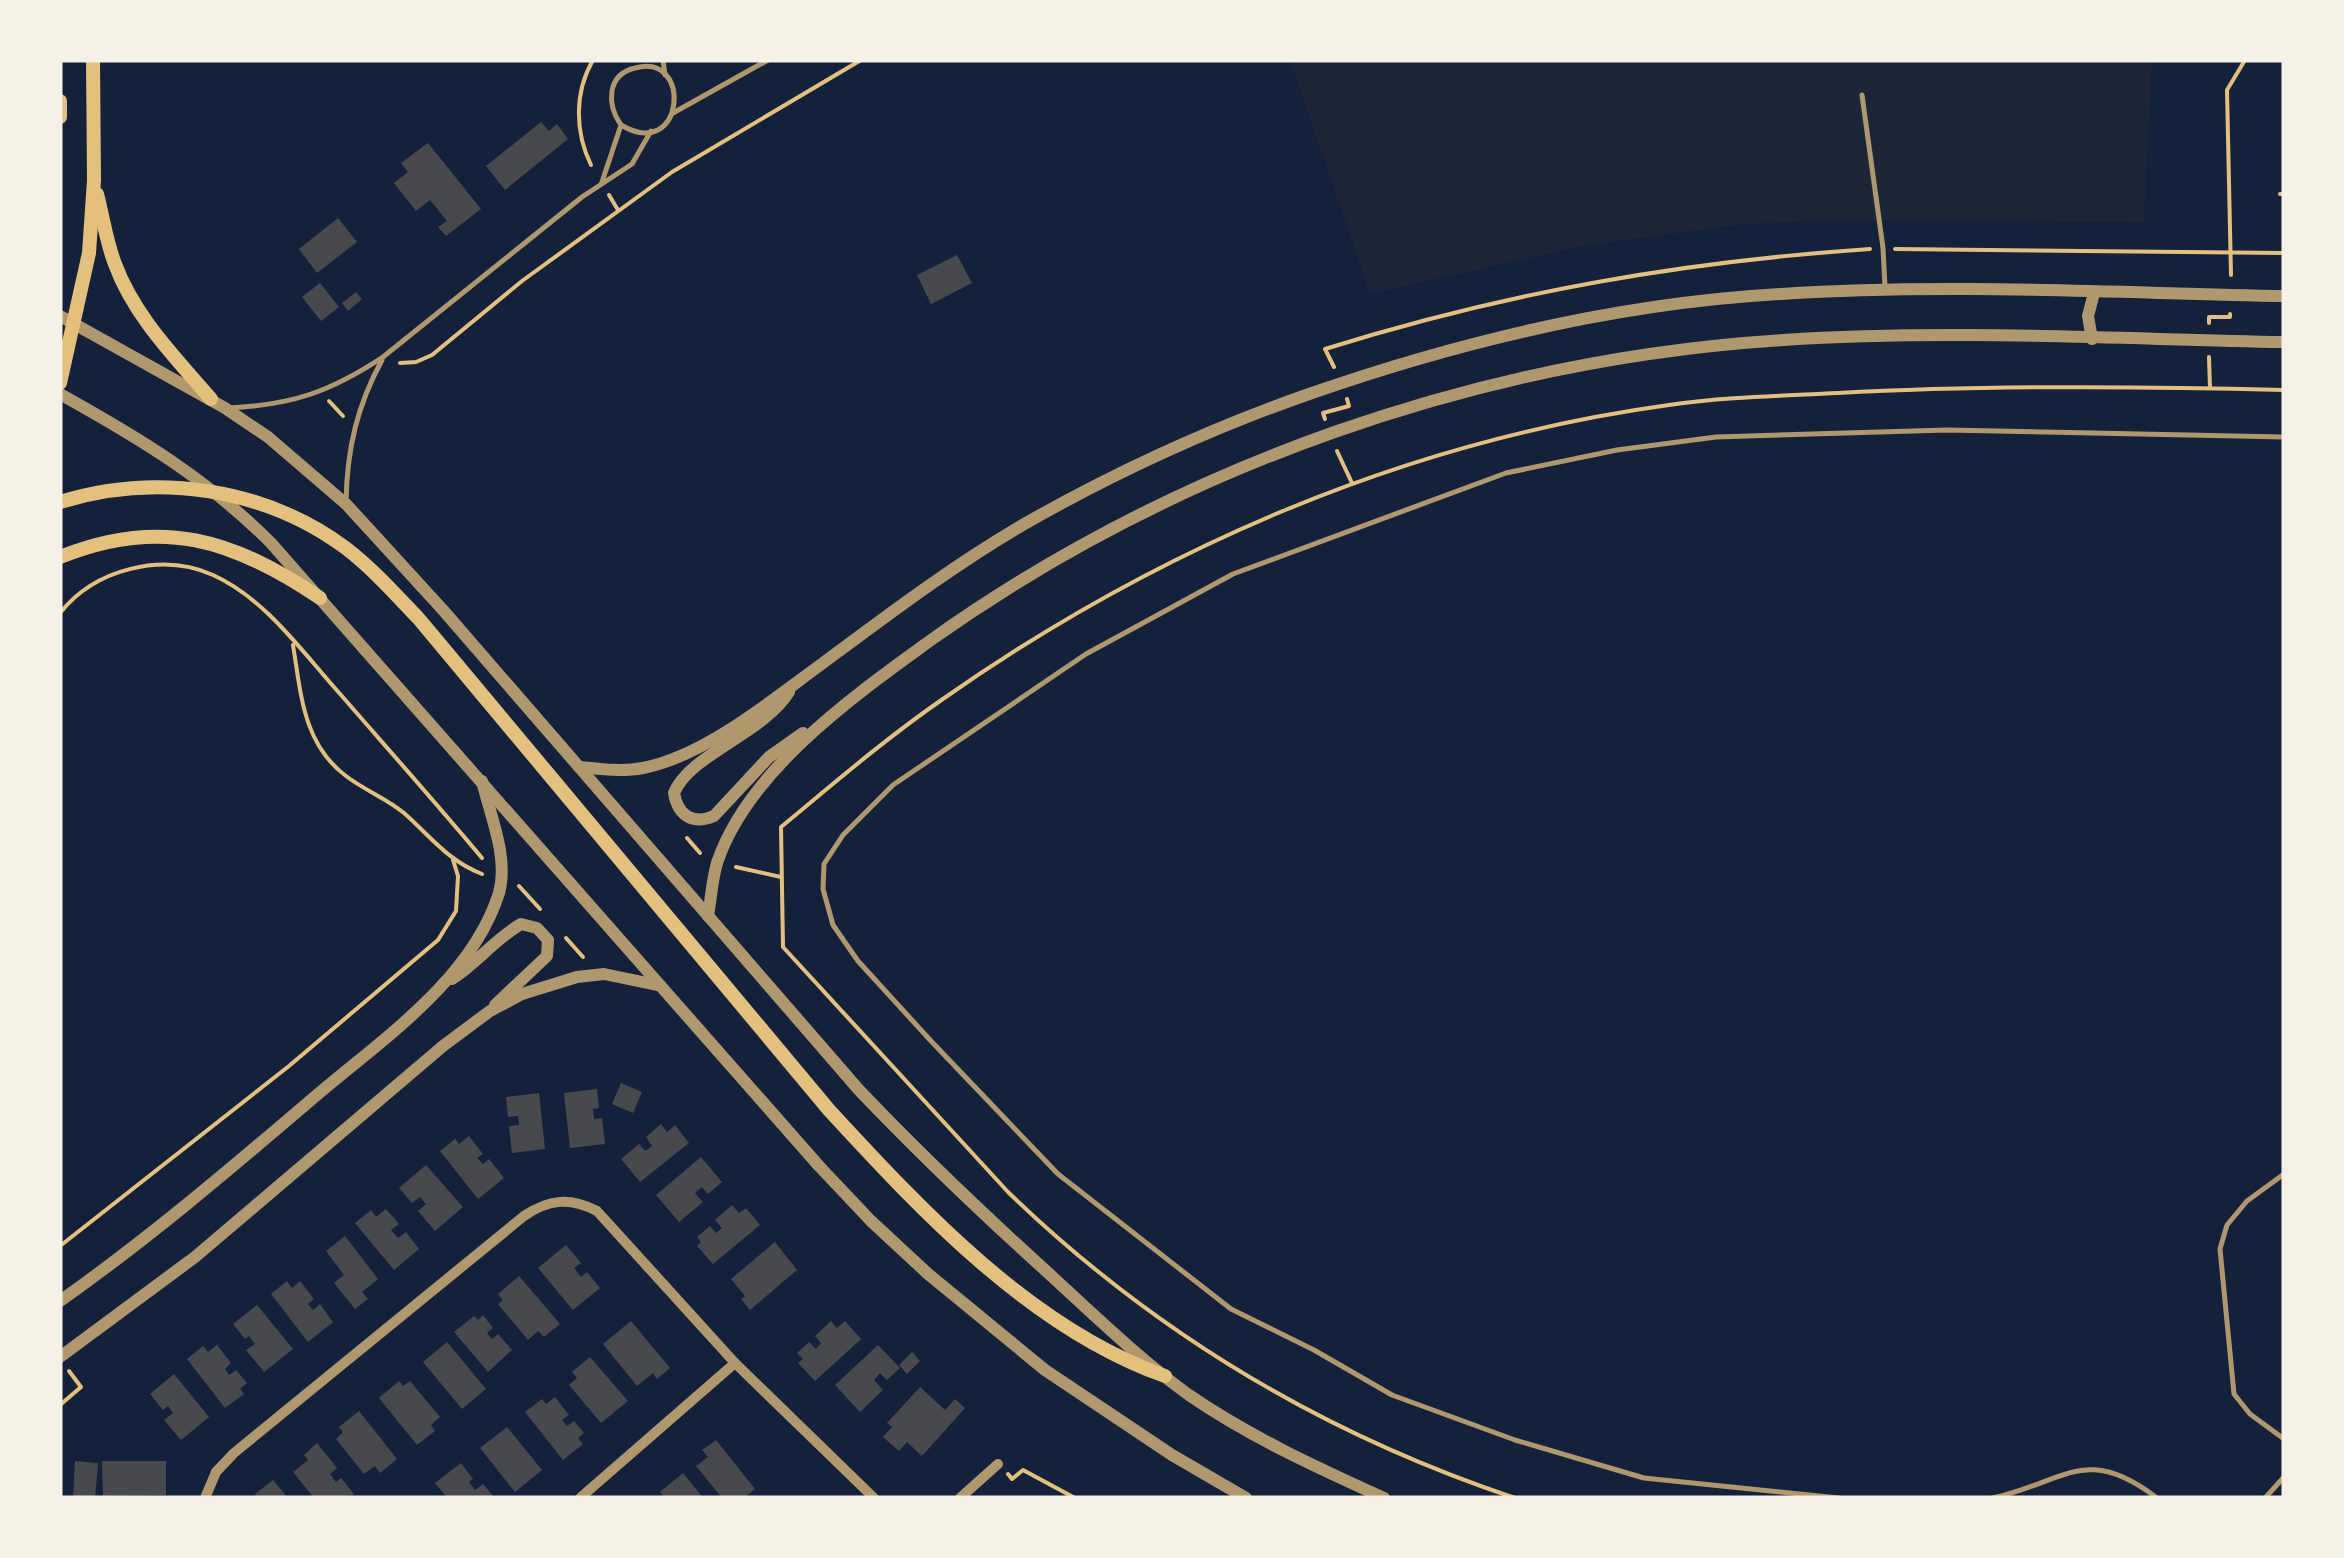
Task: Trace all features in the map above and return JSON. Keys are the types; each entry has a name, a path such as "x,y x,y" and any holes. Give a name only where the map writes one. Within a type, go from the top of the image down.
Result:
{"main road":[{"path":"60,383 89,253 94,180 93,60"},
{"path":"60,101 60,114"},
{"path":"94,180 114,261 126,290 143,318 211,399"},
{"path":"60,502 135,488 196,488 257,502 288,514 345,548 419,619 829,1110 950,1232 1059,1323 1092,1345 1165,1376"},
{"path":"60,557 126,539 181,538 240,552 320,598"}],"street":[{"path":"579,767 641,768 664,762 712,739 939,578 1026,523 1118,475 1212,432 1308,395 1528,329 1653,308 1778,294 1885,290 2284,296"},
{"path":"2092,339 2088,316 2094,293"},
{"path":"60,316 225,408 268,437 346,504 394,553 859,1090 921,1156 1165,1376 1228,1419 1304,1461 1384,1498"},
{"path":"708,916 718,863 737,824 787,756 892,668 1048,564 1216,479 1304,444 1420,405 1538,375 1628,358 1780,340 1902,335 2284,342"},
{"path":"60,394 158,449 258,530 481,778 819,1166 927,1274 1046,1370 1108,1414 1246,1498"},
{"path":"792,685 776,709 678,783 674,794 682,814 703,821 714,816 784,745 818,728"},
{"path":"440,987 479,934 491,913 501,881 499,854 481,778"},
{"path":"60,1301 176,1214 507,933 521,924 537,928 548,940 547,956 537,969 503,994 490,1011"},
{"path":"60,1358 195,1257 443,1046 490,1011 550,984 589,976 633,978 660,986"},
{"path":"205,1498 216,1472 234,1453 524,1216 540,1205 560,1200 580,1202 598,1211 735,1363 874,1498"},
{"path":"580,1498 735,1363"},
{"path":"960,1498 998,1464"}],"lane":[{"path":"642,60 622,74 613,85 610,99 613,113 622,124 631,130 651,132"},
{"path":"663,60 665,76"},
{"path":"673,112 768,60"},
{"path":"225,408 268,406 322,392 383,357 601,183 632,164 644,150 651,132 668,121 675,93 656,69 634,68"},
{"path":"1862,95 1885,290"},
{"path":"601,183 622,124"},
{"path":"346,504 353,427 365,390 383,357"},
{"path":"1838,1498 1644,1478 1515,1440 1392,1395 1231,1309 1058,1174 931,1042 858,961 833,925 823,889 824,864 843,835 893,786 1086,654 1233,574 1506,472 1716,436 1947,430 2284,437"},
{"path":"2284,1174 2247,1201 2228,1225 2220,1248 2234,1394 2250,1414 2284,1439"},
{"path":"1994,1498 2022,1492 2077,1470 2099,1468 2121,1475 2157,1498"},
{"path":"2265,1498 2284,1477"}],"path":[{"path":"594,60 580,92 580,140 588,162 618,210"},
{"path":"383,357 399,363 432,356 522,282 672,172 861,60"},
{"path":"2210,388 2209,316 2230,318 2227,90 2245,60"},
{"path":"1515,1498 1413,1461 1290,1402 1172,1330 1047,1230 783,947 781,827 938,702 1070,617 1131,582 1256,521 1390,471 1506,439 1670,405 1906,390 2078,386 2284,390"},
{"path":"322,392 353,427"},
{"path":"60,613 84,590 129,569 170,565 212,574 230,584 293,642 501,881"},
{"path":"293,642 303,708 318,748 350,779 402,811 453,860 521,887 547,916"},
{"path":"60,1246 275,1078 438,940 456,911 458,876 453,860"},
{"path":"560,931 586,961 589,976"},
{"path":"60,1358 81,1387 60,1405"},
{"path":"998,1464 1012,1479 1023,1470 1074,1498"}],"shaded area":[{"path":"1290,60 2152,60 2144,222 1833,220 1744,224 1582,246 1370,294"}],"building":[{"path":"541,122 549,131 557,124 568,139 505,190 486,166"},
{"path":"428,143 481,209 446,236 438,227 447,221 430,200 416,211 394,183 408,172 401,163"},
{"path":"338,218 357,242 317,273 299,249"},
{"path":"957,255 972,283 931,304 917,275"},
{"path":"320,283 339,307 321,321 302,297"},
{"path":"356,292 362,299 348,311 342,303"},
{"path":"621,1083 642,1092 633,1113 612,1104"},
{"path":"597,1089 599,1108 593,1109 594,1119 602,1118 605,1144 570,1148 564,1093"},
{"path":"539,1093 545,1149 512,1153 509,1126 519,1125 518,1116 508,1117 506,1097"},
{"path":"661,1124 667,1132 675,1125 689,1143 640,1182 621,1159 639,1144 645,1151 652,1146 646,1137"},
{"path":"469,1136 483,1154 477,1158 483,1164 489,1159 504,1178 478,1199 440,1151 455,1139 459,1144"},
{"path":"701,1157 722,1182 708,1194 702,1187 695,1193 703,1202 679,1222 656,1195"},
{"path":"426,1165 463,1207 435,1231 418,1211 426,1204 420,1197 412,1203 399,1188"},
{"path":"732,1205 739,1213 746,1208 760,1225 713,1264 697,1246 701,1242 697,1237 710,1226 716,1233 722,1228 715,1220"},
{"path":"386,1209 399,1224 391,1230 398,1238 406,1232 419,1249 394,1270 355,1223 371,1210 376,1217"},
{"path":"345,1236 378,1279 362,1292 368,1299 355,1309 334,1283 344,1275 326,1251"},
{"path":"775,1242 797,1270 750,1310 741,1299 745,1296 731,1279"},
{"path":"566,1245 581,1263 574,1268 581,1277 587,1272 600,1288 573,1310 538,1268"},
{"path":"519,1276 560,1324 544,1337 538,1331 528,1340 498,1304 503,1300 498,1294"},
{"path":"287,1281 292,1288 300,1281 314,1299 308,1304 313,1310 320,1304 333,1322 308,1342 271,1294"},
{"path":"257,1305 293,1349 264,1372 246,1350 255,1344 249,1336 245,1339 233,1324"},
{"path":"483,1315 493,1328 487,1333 492,1339 498,1334 512,1350 488,1372 454,1332 474,1316 478,1320"},
{"path":"631,1321 670,1368 657,1379 653,1373 637,1386 603,1344"},
{"path":"831,1321 837,1328 845,1321 861,1339 815,1381 798,1363 803,1359 797,1353 809,1342 816,1349 821,1343 815,1336"},
{"path":"447,1342 486,1389 462,1409 423,1362"},
{"path":"217,1345 231,1363 225,1369 229,1375 236,1370 247,1383 240,1389 244,1394 225,1408 187,1359 203,1346 208,1352"},
{"path":"878,1345 900,1368 887,1380 880,1373 874,1380 883,1390 860,1412 835,1385"},
{"path":"912,1352 920,1361 907,1374 899,1365"},
{"path":"590,1357 628,1401 601,1423 569,1385 577,1378 572,1372"},
{"path":"174,1374 209,1417 181,1440 164,1420 173,1413 168,1406 163,1410 150,1394"},
{"path":"399,1381 403,1386 410,1381 440,1417 431,1425 435,1431 417,1445 379,1398"},
{"path":"920,1387 945,1410 955,1399 965,1408 922,1456 907,1442 899,1451 883,1437 892,1427 887,1423"},
{"path":"555,1397 569,1415 562,1420 567,1426 574,1421 584,1433 578,1438 583,1444 563,1460 525,1412 542,1399 546,1404"},
{"path":"359,1411 397,1459 380,1473 375,1466 364,1474 336,1439 343,1432 339,1427"},
{"path":"507,1427 542,1470 515,1492 480,1448"},
{"path":"716,1440 755,1489 744,1498 722,1498 696,1466 708,1457 702,1450"},
{"path":"317,1443 337,1468 330,1474 336,1482 341,1478 354,1494 349,1498 314,1498 293,1472 308,1460 304,1455"},
{"path":"75,1461 98,1463 95,1498 73,1498"},
{"path":"102,1461 166,1461 166,1495 103,1496"},
{"path":"461,1463 473,1479 469,1482 475,1490 483,1484 495,1498 447,1498 435,1483"},
{"path":"683,1473 703,1498 665,1498 660,1492"},
{"path":"273,1480 288,1498 257,1498 255,1494"}]}
